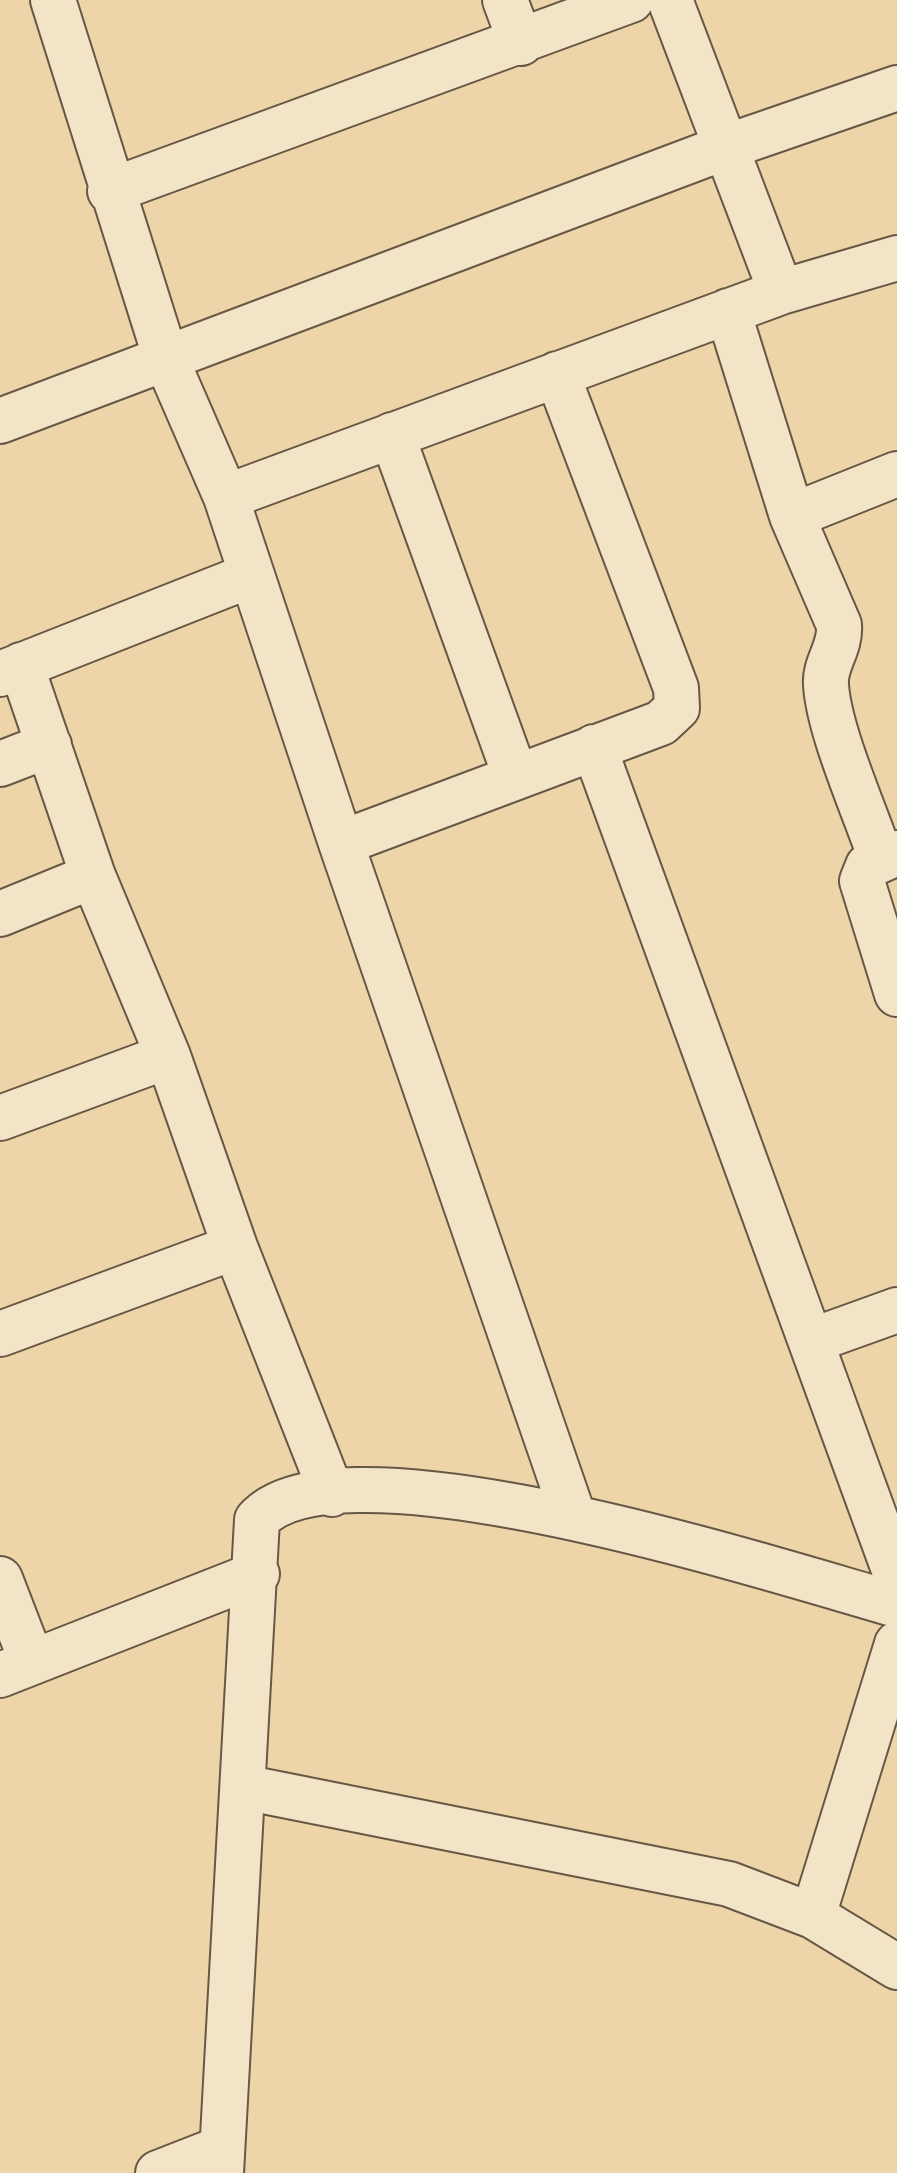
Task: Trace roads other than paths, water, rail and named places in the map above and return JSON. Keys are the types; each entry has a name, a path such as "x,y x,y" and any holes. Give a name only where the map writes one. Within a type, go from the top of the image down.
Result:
{"street":[{"path":"505,0 521,43"},
{"path":"110,191 521,43 631,0"},
{"path":"670,0 781,292"},
{"path":"61,2 110,191 166,359 226,497 341,843 573,1515"},
{"path":"0,421 726,147 897,88"},
{"path":"226,497 781,292 897,258"},
{"path":"728,311 792,516 839,625 839,644 825,673 828,702 889,856 868,866 862,881 897,994"},
{"path":"341,843 515,775 661,723 677,708 676,688 557,374"},
{"path":"392,435 515,775"},
{"path":"792,516 897,474"},
{"path":"251,575 11,670 49,745 93,876 168,1056 235,1247 332,1494"},
{"path":"0,764 49,745"},
{"path":"594,747 897,1578"},
{"path":"0,914 93,876"},
{"path":"0,1118 168,1056"},
{"path":"0,1334 235,1247"},
{"path":"811,1341 897,1310"},
{"path":"158,2173 222,2161 257,1574 257,1520 264,1513 291,1500 375,1490 573,1515 897,1605"},
{"path":"0,1579 16,1668 257,1574"},
{"path":"813,1916 897,1644"},
{"path":"243,1787 729,1884 813,1916 897,1967"}]}
